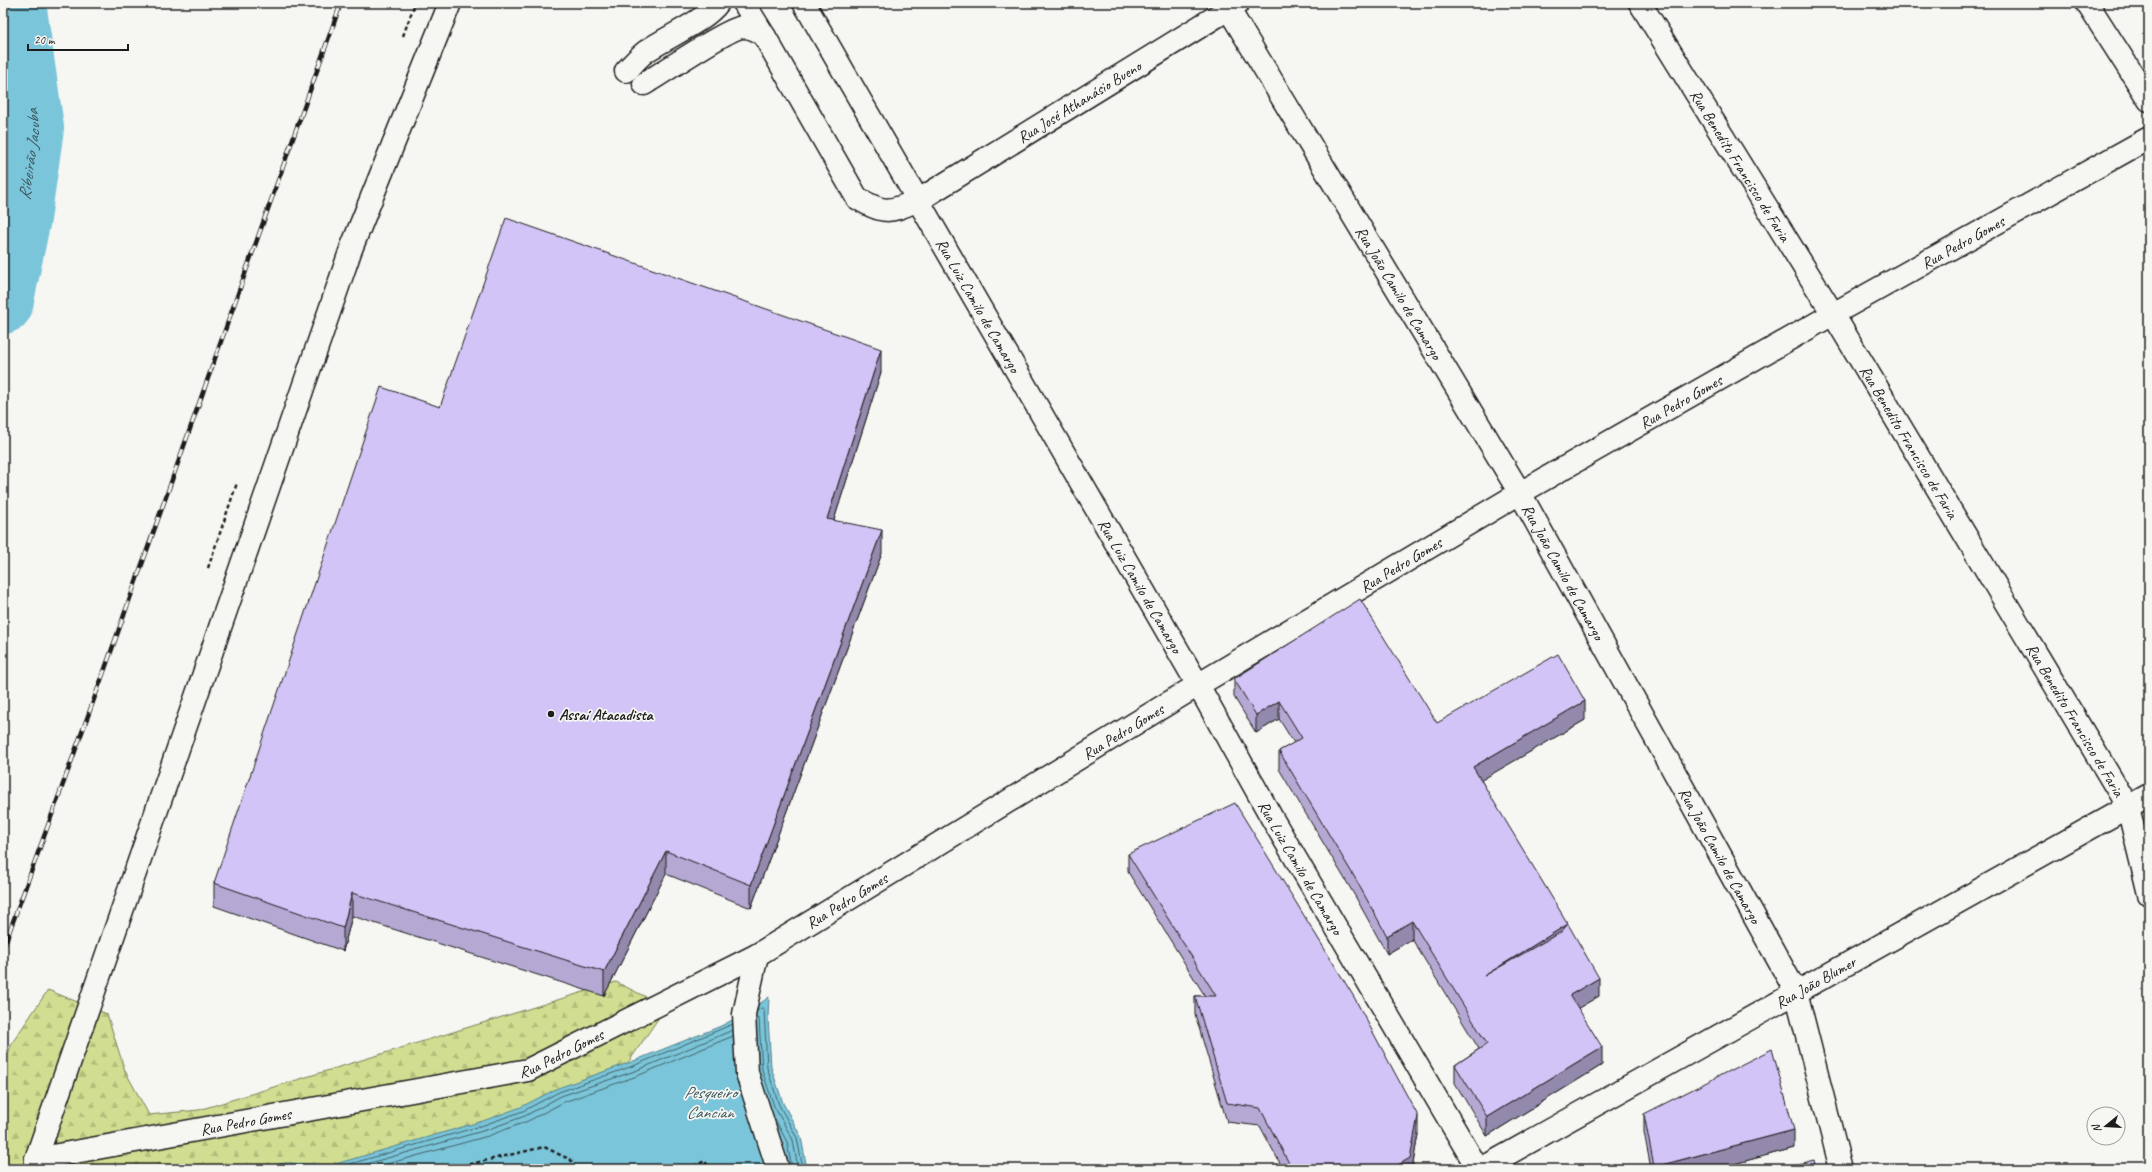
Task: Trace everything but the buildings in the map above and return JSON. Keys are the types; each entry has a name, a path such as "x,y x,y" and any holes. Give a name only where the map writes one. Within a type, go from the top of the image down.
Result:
{"street":[{"path":"35,1164 351,249 450,3"},
{"path":"626,71 647,50 702,17 714,9 718,3"},
{"name":"Rua José Athanásio Bueno","path":"744,3 765,37 856,198 872,207 891,211 919,200 1231,5"},
{"name":"Rua Luiz Camilo de Camargo","path":"804,3 1198,685 1273,820 1478,1169"},
{"name":"Rua Benedito Francisco de Faria","path":"1640,3 1833,314 2128,807 2149,894"},
{"path":"2086,3 2149,100"},
{"name":"Rua João Camilo de Camargo","path":"1231,5 1520,492 1796,992 1841,1169"},
{"path":"644,84 727,33 742,26 755,29 765,37"},
{"name":"Rua Pedro Gomes","path":"35,1164 528,1070 757,955 1198,685 1520,492 1833,314 2149,138"},
{"name":"Rua João Blumer","path":"1481,1169 2149,795"},
{"path":"757,955 744,1014 747,1073 778,1169"}],"path":[{"path":"449,1169 544,1147 571,1160 576,1169"},
{"path":"687,1169 705,1161 709,1169"}],"green space":[{"path":"616,982 666,1007 630,1060 591,1103 519,1169 3,1169 3,1066 12,1043 48,990 107,1014 125,1071 149,1115 199,1110"}],"water":[{"name":"Pesqueiro Cancian","path":"769,997 768,1018 771,1067 783,1103 801,1137 807,1169 249,1169 286,1163 332,1165 483,1121 521,1107 558,1088 631,1062 721,1026 751,1010"}],"waterway":[{"name":"Ribeirão Jacuba","path":"3,304 21,218 34,128 16,3"}],"railway":[{"path":"3,949 101,680 341,3"}],"place":[{"name":"Assaí Atacadista","path":"551,714"}]}
